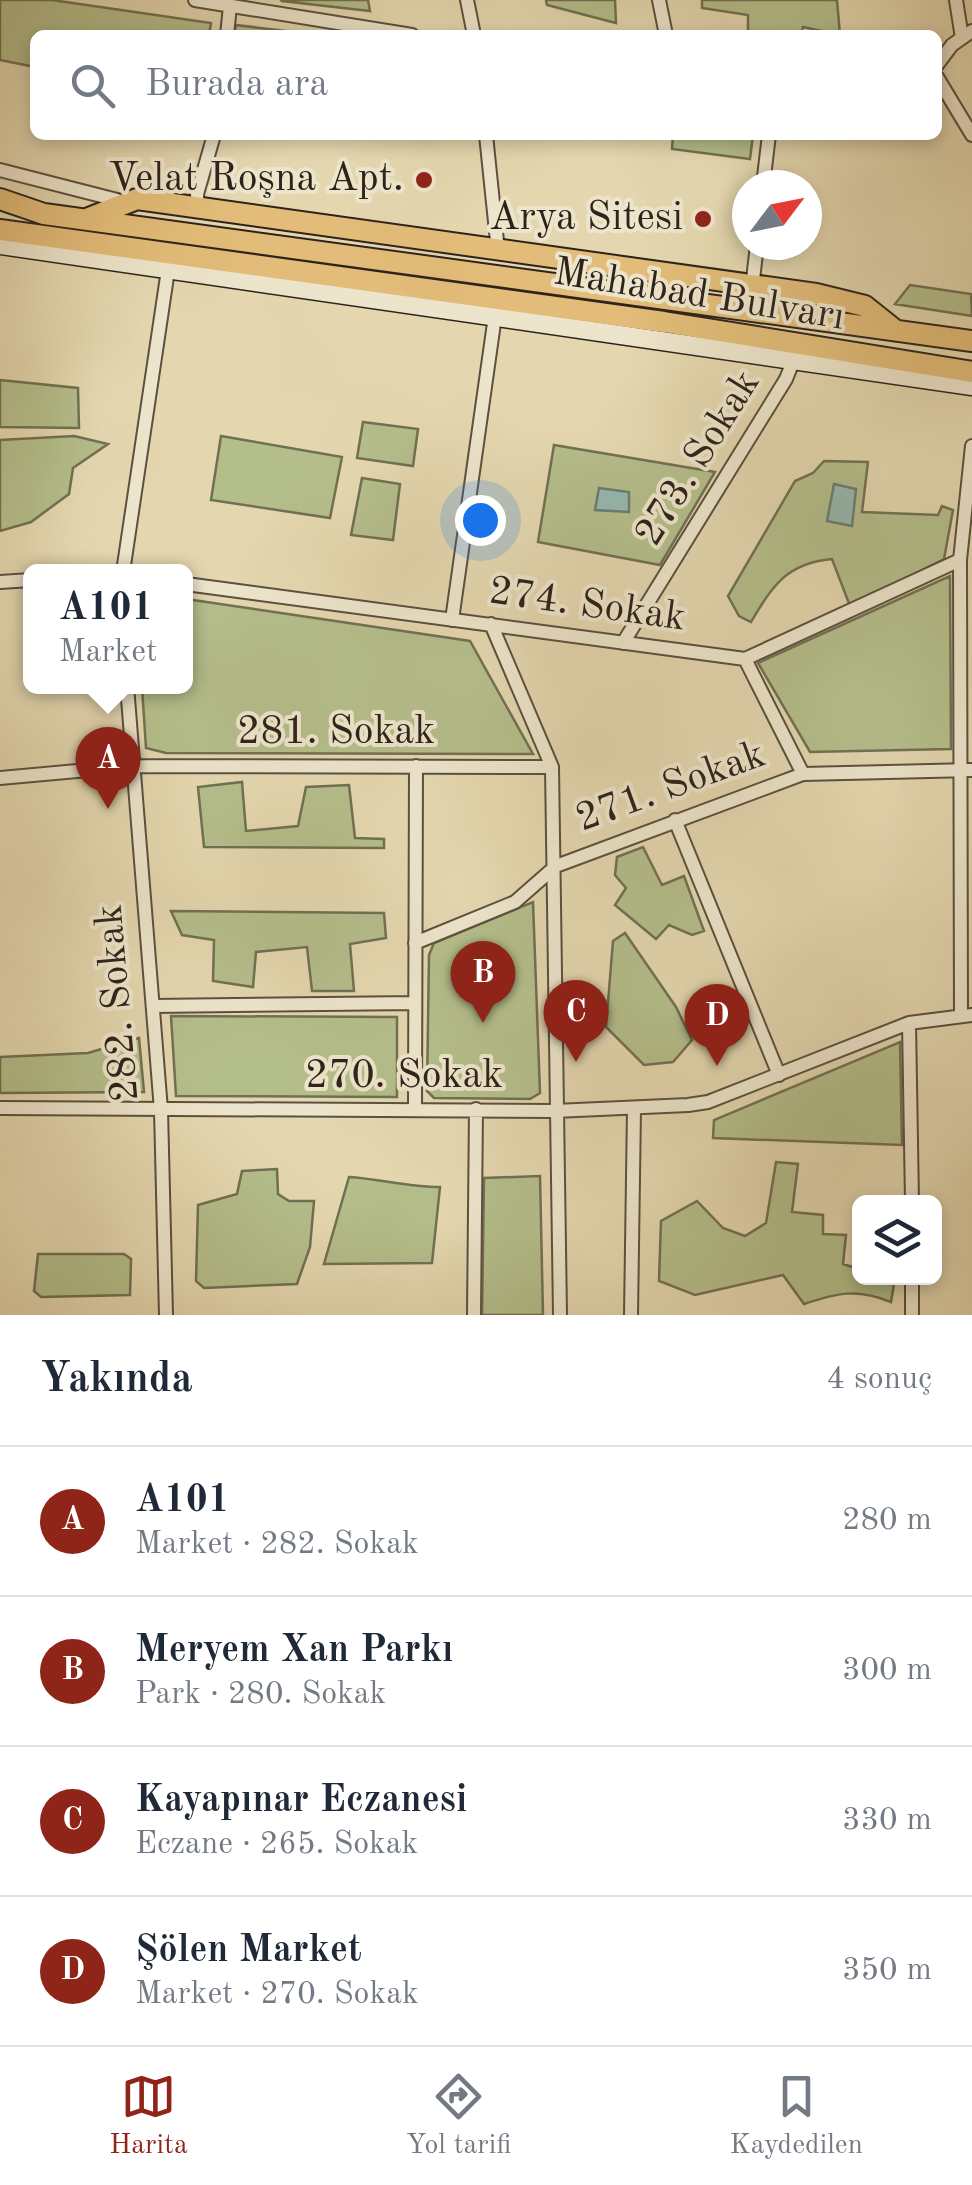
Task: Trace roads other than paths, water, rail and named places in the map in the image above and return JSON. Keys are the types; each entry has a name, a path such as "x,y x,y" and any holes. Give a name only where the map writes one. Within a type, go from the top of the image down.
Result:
{"main road":[{"name":"Mahabad Bulvarı","path":"0,199 44,214 85,220 972,340"},
{"path":"85,220 137,199 198,211 816,294 865,306 897,331"},
{"name":"Mahabad Bulvarı","path":"0,230 664,322 972,372"},
{"path":"0,245 972,386"}],"street":[{"path":"195,0 230,6 267,6 387,30"},
{"path":"467,0 473,30"},
{"path":"660,0 665,30"},
{"path":"942,60 967,34 956,0"},
{"path":"228,30 230,6"},
{"path":"942,86 972,136"},
{"path":"198,211 197,194 213,140"},
{"path":"487,140 498,252"},
{"path":"766,170 768,140"},
{"path":"0,170 128,203"},
{"path":"752,288 755,260"},
{"path":"124,564 168,270"},
{"path":"452,620 494,316"},
{"name":"273. Sokak","path":"623,643 786,380 794,359"},
{"path":"966,1015 967,770 960,560 972,446"},
{"path":"803,774 745,659 939,565 960,560"},
{"name":"274. Sokak","path":"193,585 745,659"},
{"path":"492,624 552,767 556,866 554,1111 560,1315"},
{"name":"282. Sokak","path":"128,694 162,1110 166,1315"},
{"name":"281. Sokak","path":"0,778 132,766 552,767"},
{"path":"415,1109 416,766"},
{"name":"271. Sokak","path":"416,942 516,902 556,866 803,774 967,770"},
{"path":"675,820 779,1076"},
{"path":"153,1006 415,1002"},
{"name":"270. Sokak","path":"0,1108 554,1111 708,1102 910,1022 966,1015"},
{"path":"910,1022 912,1195"},
{"path":"631,1315 634,1108"},
{"path":"474,1315 476,1109"},
{"path":"912,1285 912,1315"}],"water":[{"path":"834,484 856,489 852,526 827,521"},
{"path":"599,488 629,492 629,512 595,510"}],"place":[{"name":"Velat Roşna Apt.","path":"424,180"},
{"name":"Arya Sitesi","path":"703,219"},
{"name":"A101","path":"108,809"},
{"name":"Meryem Xan Parkı","path":"483,1023"},
{"name":"Kayapınar Eczanesi","path":"576,1062"},
{"name":"Şölen Market","path":"717,1066"}]}
